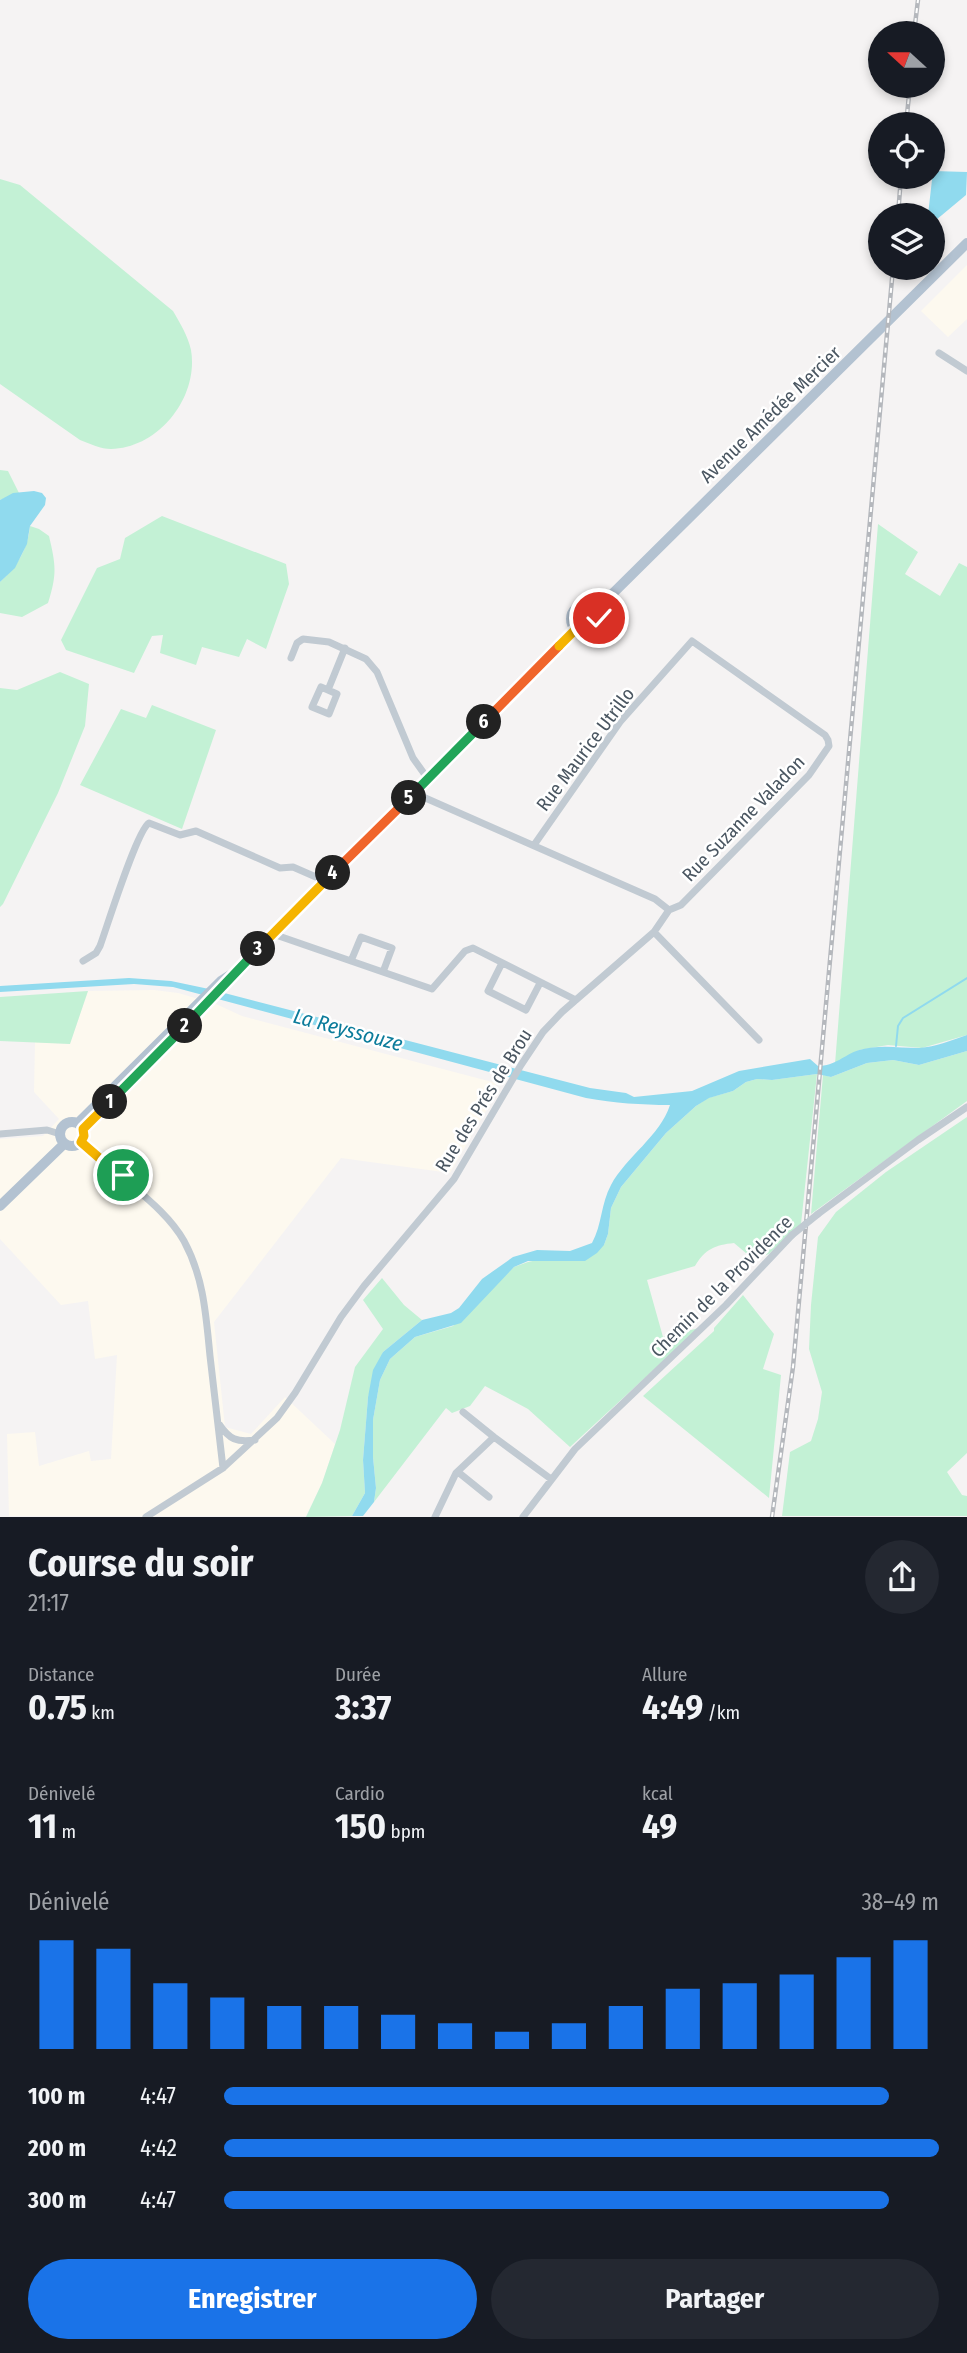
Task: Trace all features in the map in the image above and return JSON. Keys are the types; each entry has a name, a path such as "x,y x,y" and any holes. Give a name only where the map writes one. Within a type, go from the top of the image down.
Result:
{"main road":[{"name":"Avenue Amédée Mercier","path":"596,610 967,243"},
{"path":"586,605 596,610 599,618 597,627 584,633 576,629 571,619 576,609 586,605"},
{"path":"81,1126 576,629"},
{"path":"0,1206 62,1139 66,1124 81,1126"},
{"path":"62,1139 71,1147 81,1142 84,1136 81,1126"}],"street":[{"path":"939,353 967,371"},
{"path":"291,658 297,643 303,639 329,642 366,659 377,672 413,758 428,779"},
{"name":"Rue Maurice Utrillo","path":"534,845 620,722 691,641"},
{"name":"Rue Suzanne Valadon","path":"669,910 681,905 808,775 829,746 825,735 691,641"},
{"path":"328,690 345,648"},
{"path":"414,793 655,899 669,910"},
{"path":"83,961 96,953 100,946 144,826 149,823 180,835 196,831 280,868 293,867 325,881"},
{"name":"Rue des Prés de Brou","path":"146,1517 223,1468 277,1418 341,1317 454,1179 543,1032 654,932 669,910"},
{"path":"654,932 759,1040"},
{"path":"273,934 432,989 469,948 576,1000"},
{"path":"351,961 360,937 392,948 383,972"},
{"path":"502,963 488,991 526,1010 540,983"},
{"name":"Chemin de la Providence","path":"523,1517 575,1449 718,1313 792,1236 918,1140 967,1107"},
{"path":"0,1134 47,1130 62,1139"},
{"path":"81,1142 120,1176 121,1184 129,1183 154,1204 183,1240 194,1265 204,1293 223,1468"},
{"path":"463,1412 551,1479"},
{"path":"218,1422 225,1434 233,1439 243,1442 256,1440"},
{"path":"435,1517 458,1472 494,1437"},
{"path":"458,1472 489,1497"}],"shaded area":[{"path":"967,265 967,319 948,337 921,311"},
{"path":"154,990 178,993 216,1004 242,1016 496,1083 494,1097 450,1173 341,1158 214,1322 225,1427 251,1434 285,1397 335,1444 322,1483 306,1516 9,1516 7,1434 35,1432 39,1466 89,1451 91,1461 111,1459 117,1355 95,1359 88,1301 61,1305 0,1239 0,1139 43,1136 59,1119 34,1092 35,1042 70,1044 88,991"}],"green space":[{"path":"0,179 20,185 173,311 181,325 191,350 189,385 172,417 160,430 145,440 111,449 92,445 80,440 0,384"},
{"path":"0,470 8,471 19,493 0,500"},
{"path":"162,516 286,564 289,584 266,649 247,639 239,657 202,647 196,665 160,653 163,635 152,636 134,673 66,650 61,640 97,568 120,559 125,538"},
{"path":"878,524 918,552 905,574 940,596 959,563 967,567 967,1035 922,1048 888,1045 859,1050 835,1064"},
{"path":"30,526 49,536 54,570 48,603 22,617 0,613 0,582 21,557"},
{"path":"60,672 89,684 85,726 58,793 0,907 0,688 17,690"},
{"path":"152,705 216,730 182,829 80,785 121,709 146,718"},
{"path":"88,991 70,1044 0,1041 0,997"},
{"path":"967,1051 967,1101 811,1214 823,1075 831,1077 867,1063 893,1060 919,1065"},
{"path":"817,1074 801,1224 769,1254 753,1259 734,1243 721,1245 707,1252 695,1266 647,1280 663,1337 699,1328 570,1447 528,1409 485,1386 470,1406 452,1413 446,1408 374,1502 376,1488 373,1420 380,1380 390,1359 415,1337 453,1326 514,1267 604,1245 611,1208 621,1187 666,1133 696,1106 708,1098 733,1091 746,1082 757,1079 772,1080"},
{"path":"967,1117 967,1453 947,1472 962,1495 967,1496 967,1516 782,1516 790,1452 811,1441 822,1392 809,1349 818,1237 836,1212 886,1172"},
{"path":"382,1278 404,1305 422,1320 383,1352 368,1397 363,1460 365,1493 352,1516 306,1517 322,1483 340,1430 355,1367 383,1329 363,1300"},
{"path":"743,1295 774,1334 763,1369 781,1375 769,1498 643,1396 714,1331"}],"water":[{"path":"945,171 967,172 966,195 945,212 945,203 929,203 931,189 945,189"},
{"path":"13,493 42,493 46,498 45,505 30,526 27,544 15,568 0,582 0,500"},
{"name":"La Reyssouze","path":"129,978 171,981 209,989 590,1088 626,1093 634,1097 692,1091 739,1071 810,1059 818,1066 824,1066 867,1048 919,1048 967,1035 967,1051 919,1065 893,1060 867,1063 831,1077 817,1074 772,1080 757,1079 696,1106 666,1133 621,1187 611,1208 604,1245 597,1253 585,1261 528,1261 514,1267 461,1323 415,1337 390,1359 380,1380 373,1420 376,1488 374,1502 363,1516 352,1516 365,1493 363,1460 368,1397 373,1370 383,1352 422,1320 451,1313 459,1308 482,1279 513,1257 537,1250 570,1251 592,1243 611,1185 659,1127 670,1105 586,1098 173,987 134,984 0,992 0,986"}],"waterway":[{"path":"896,1046 898,1026 903,1018 967,978"}],"railway":[{"path":"915,21 918,0"},
{"path":"907,112 909,98"},
{"path":"899,203 900,189"},
{"path":"772,1517 793,1367 892,280"}],"route":[{"path":"123,1175 120,1176 81,1142 83,1129 569,635 576,629 584,633 593,631 599,618"}]}
